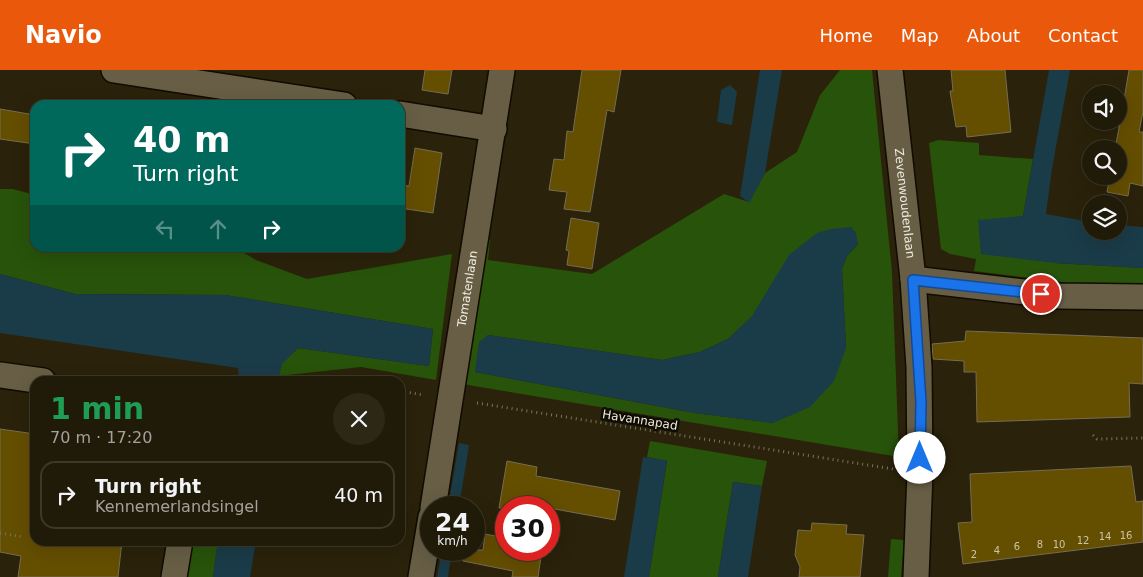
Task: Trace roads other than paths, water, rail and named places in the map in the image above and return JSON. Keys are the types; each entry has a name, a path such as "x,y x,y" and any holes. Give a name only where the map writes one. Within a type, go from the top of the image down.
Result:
{"street":[{"path":"114,70 311,100"},
{"name":"Tomatenlaan","path":"435,496 502,70"},
{"name":"Zevenwoudenlaan","path":"890,70 913,280 921,402 916,577"},
{"path":"405,115 494,129"},
{"path":"913,280 1059,296 1143,297"},
{"path":"0,375 30,379"},
{"path":"174,577 179,546"},
{"path":"422,577 424,561"}],"water":[{"path":"760,70 782,70 765,173 749,203 740,196"},
{"path":"1049,70 1070,70 1046,214 1082,220 1082,240 1127,240 1127,226 1143,227 1143,268 1055,263 981,254 978,220 1023,216"},
{"path":"730,85 737,92 732,125 717,122 721,90"},
{"path":"851,227 856,233 858,244 847,256 842,269 846,348 834,381 810,407 773,423 695,413 475,372 479,342 488,335 662,360 700,352 728,339 752,316 789,255 817,233 831,229"},
{"path":"0,274 75,294 225,295 433,329 429,366 298,348 282,364 279,376 239,376 238,368 0,333"},
{"path":"459,443 469,445 461,496 450,496"},
{"path":"643,457 667,460 649,577 624,577"},
{"path":"733,482 762,486 748,577 718,577"},
{"path":"217,546 255,546 250,577 213,577"},
{"path":"440,561 450,561 448,577 437,577"}]}
